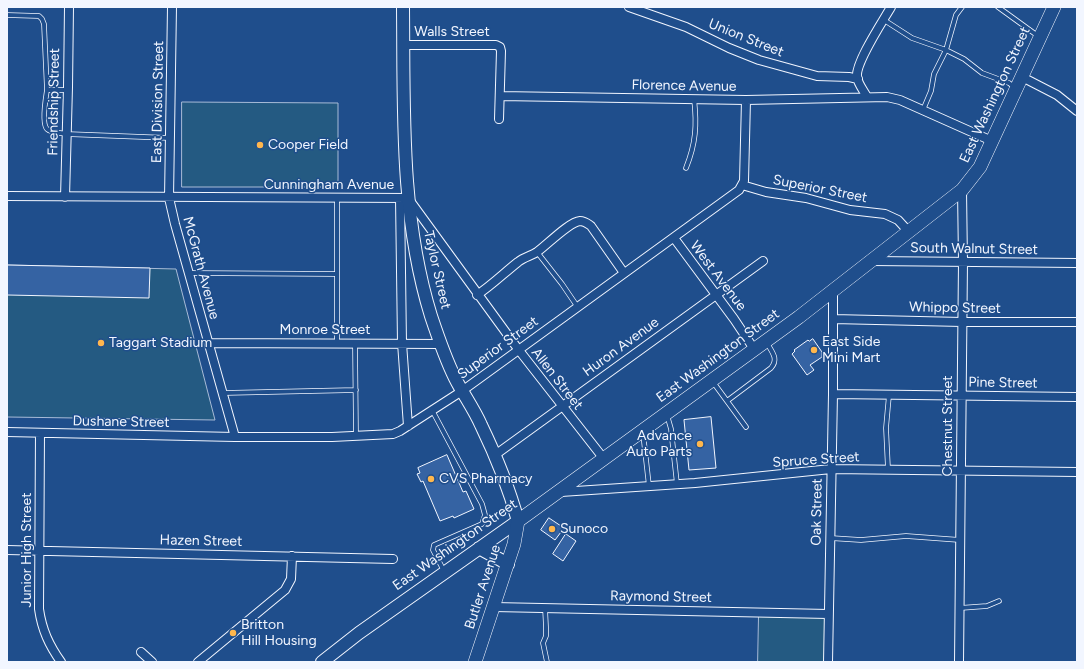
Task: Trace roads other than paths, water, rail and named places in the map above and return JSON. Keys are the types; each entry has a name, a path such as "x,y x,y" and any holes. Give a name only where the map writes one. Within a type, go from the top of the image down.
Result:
{"main road":[{"name":"Taylor Street","path":"403,7 404,198 422,284 441,344 462,391 481,424 495,455 512,498 518,521"},
{"name":"East Washington Street","path":"322,662 359,633 604,459 833,291 962,190 980,167 1054,7"},
{"name":"Butler Avenue","path":"475,662 508,564 514,544 518,521"},
{"path":"479,548 508,564"}],"street":[{"name":"Friendship Street","path":"65,197 69,7"},
{"name":"East Division Street","path":"169,198 172,7"},
{"name":"Union Street","path":"629,7 686,27 729,48 759,60 817,76 858,79"},
{"path":"891,7 859,63 858,79 867,97 887,97 900,100 992,141"},
{"name":"Walls Street","path":"404,45 496,45 500,47 500,96"},
{"path":"1019,83 1049,90 1077,111"},
{"path":"499,119 500,96"},
{"name":"Florence Avenue","path":"500,96 746,100 867,97"},
{"path":"742,185 744,181 746,100"},
{"name":"Superior Street","path":"236,437 356,436 393,434 462,391 577,306 674,238 739,190 742,185 766,192 806,198 850,210 879,213 893,217 909,232"},
{"name":"Chestnut Street","path":"960,662 961,396 964,262 962,190"},
{"name":"Cunningham Avenue","path":"7,196 404,198 477,295"},
{"name":"McGrath Avenue","path":"169,198 208,343 236,437"},
{"name":"Taylor Street","path":"404,198 402,343 408,426"},
{"path":"477,295 492,285 520,260 537,252 574,223 580,221 586,222 591,226 624,273"},
{"name":"West Avenue","path":"674,238 716,294 754,349"},
{"name":"Huron Avenue","path":"495,455 763,261"},
{"name":"South Walnut Street","path":"871,261 1077,264"},
{"name":"Oak Street","path":"828,662 833,394 833,291"},
{"name":"Allen Street","path":"477,295 561,406 604,459"},
{"name":"Whippo Street","path":"833,319 962,322 1077,322"},
{"name":"Monroe Street","path":"208,343 441,344"},
{"name":"Pine Street","path":"833,394 1077,397"},
{"name":"Dushane Street","path":"7,432 236,437"},
{"name":"Junior High Street","path":"40,433 39,609 41,624 50,647 61,662"},
{"name":"Spruce Street","path":"558,492 676,484 831,469 1077,472"},
{"name":"Hazen Street","path":"7,550 394,559"},
{"path":"198,662 285,590 291,579 292,556"},
{"name":"Raymond Street","path":"494,607 828,614"},
{"path":"141,652 152,662"}],"lane":[{"path":"922,110 931,91 934,74 946,50 956,15 962,7"},
{"path":"998,7 1040,38"},
{"path":"7,15 39,16 44,24 47,90 45,114 46,126 50,130 66,134 170,138"},
{"path":"884,20 912,38 946,50 964,59 982,73 1009,83 1019,83"},
{"path":"47,90 68,90"},
{"path":"686,168 694,142 696,118 694,98"},
{"path":"337,198 337,343"},
{"path":"537,252 577,306"},
{"path":"189,273 337,274"},
{"path":"727,401 771,368 775,363 775,358 765,341"},
{"path":"355,343 356,436"},
{"path":"711,380 746,427"},
{"path":"223,393 356,390"},
{"path":"888,469 886,428 889,395"},
{"path":"432,409 482,504 485,515 482,524 434,545 433,550 444,572"},
{"path":"666,413 671,429 676,484"},
{"path":"643,430 649,486"},
{"path":"830,538 861,540 906,536 960,540"},
{"path":"960,608 987,606 998,601"},
{"path":"545,608 546,636 543,643 547,662"}],"place":[{"name":"Cooper Field","path":"260,145"},
{"name":"Taggart Stadium","path":"101,343"},
{"name":"East Side Mini Mart","path":"814,350"},
{"name":"Advance Auto Parts","path":"700,444"},
{"name":"CVS Pharmacy","path":"431,479"},
{"name":"Sunoco","path":"552,529"},
{"name":"Britton Hill Housing","path":"233,633"}]}
